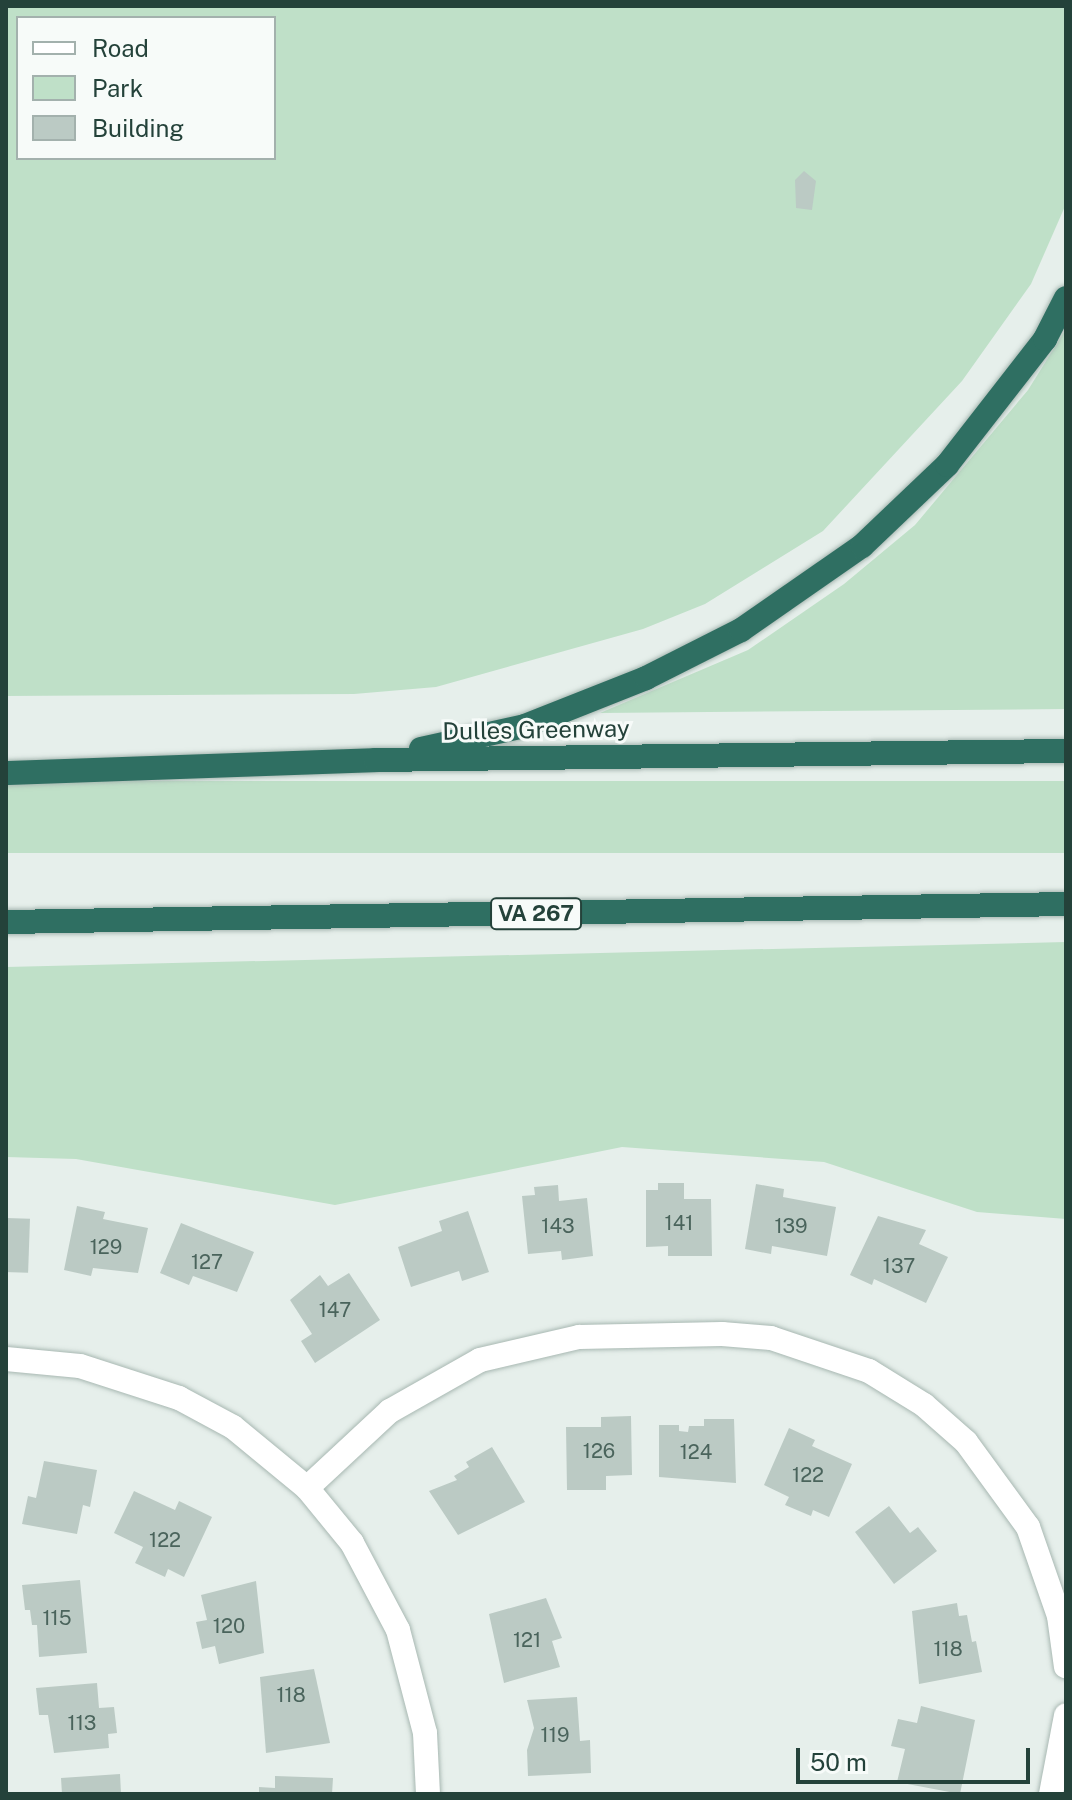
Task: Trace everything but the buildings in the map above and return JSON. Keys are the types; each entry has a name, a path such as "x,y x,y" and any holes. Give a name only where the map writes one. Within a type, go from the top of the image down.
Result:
{"highway":[{"path":"375,760 525,726 646,678 741,630 862,546 947,465 1045,339 1066,298"},
{"name":"Dulles Greenway","path":"6,773 375,760 1066,751"},
{"name":"VA 267","path":"6,922 1066,904"}],"street":[{"path":"307,1488 390,1411 480,1360 579,1337 722,1334 771,1338 869,1371 924,1405 966,1442 1028,1527 1059,1616 1066,1667"},
{"path":"6,1359 80,1366 179,1398 233,1427 307,1488 352,1543 398,1630 425,1733 428,1794"},
{"path":"1051,1794 1066,1715"}],"green space":[{"path":"6,6 1066,6 1066,204 1031,284 962,381 823,531 705,604 643,629 436,687 354,694 6,696"},
{"path":"1066,329 1066,709 600,713 748,650 844,584 915,525 1028,390"},
{"path":"6,781 1066,781 1066,853 6,853"},
{"path":"1066,942 1066,1219 977,1212 824,1162 622,1147 335,1205 76,1159 6,1157 6,967"}]}
